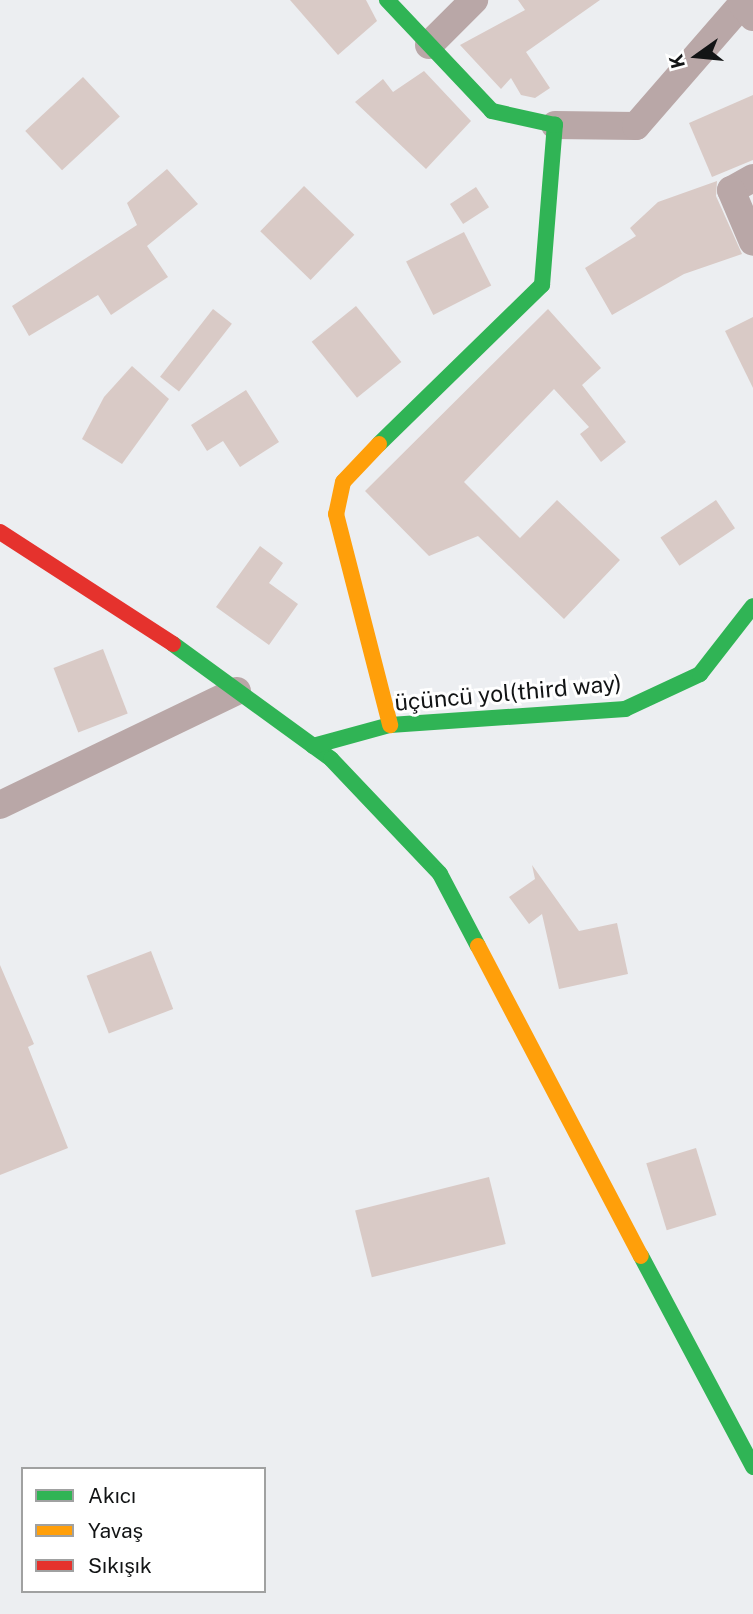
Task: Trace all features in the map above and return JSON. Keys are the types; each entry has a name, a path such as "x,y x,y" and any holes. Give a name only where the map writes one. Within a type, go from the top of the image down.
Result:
{"street":[{"path":"387,0 492,111 555,125 636,127 742,5 753,17"},
{"path":"429,45 474,0"},
{"path":"390,725 336,514 343,482 447,372 542,285 555,125"},
{"path":"753,178 731,190 753,242"},
{"path":"0,532 126,610 313,746 440,874 753,1467"},
{"name":"üçüncü yol(third way)","path":"313,746 390,725 625,709 699,674 753,606"},
{"path":"0,805 237,691"}],"building":[{"path":"290,0 366,0 377,21 338,55"},
{"path":"518,0 600,0 526,52 550,88 535,98 521,95 511,78 501,89 460,45 525,10"},
{"path":"424,71 471,121 426,169 355,102 383,79 393,92"},
{"path":"83,77 120,116 62,170 25,131"},
{"path":"753,95 753,160 712,177 689,123"},
{"path":"167,169 198,204 147,246 168,277 111,315 98,295 29,336 12,306 137,225 127,203"},
{"path":"717,181 716,196 742,254 684,274 612,315 585,268 636,236 630,228 658,202"},
{"path":"304,186 354,235 311,280 260,231"},
{"path":"476,187 489,207 463,224 450,204"},
{"path":"464,232 491,285 433,315 406,262"},
{"path":"356,306 401,362 357,398 312,342"},
{"path":"213,309 232,324 179,392 160,377"},
{"path":"548,309 601,368 582,385 626,442 601,462 580,434 589,427 554,389 464,482 520,538 557,500 620,560 564,619 478,536 429,556 365,491"},
{"path":"753,317 753,388 725,331"},
{"path":"132,366 169,399 122,464 82,439 104,397"},
{"path":"246,390 279,442 240,467 223,441 207,451 191,425"},
{"path":"716,500 735,528 679,566 660,537"},
{"path":"260,546 283,563 269,583 298,604 269,645 216,607"},
{"path":"103,649 128,713 78,732 54,668"},
{"path":"532,865 579,931 617,923 628,974 559,989 542,914 529,924 509,897 535,879"},
{"path":"151,951 173,1009 109,1034 87,976"},
{"path":"0,965 34,1044 28,1047 68,1148 0,1175"},
{"path":"696,1148 716,1215 667,1230 646,1163"},
{"path":"489,1177 506,1244 372,1277 355,1210"}],"traffic: fast":[{"path":"379,444 542,285 555,125 492,111 387,0"},
{"path":"313,746 390,725 625,709 700,674 753,606"},
{"path":"173,644 331,759 440,874 478,946"},
{"path":"641,1256 753,1467"}],"traffic: slow":[{"path":"379,444 343,482 336,514 390,725"},
{"path":"478,946 641,1256"}],"traffic: jam":[{"path":"0,532 173,644"}]}
